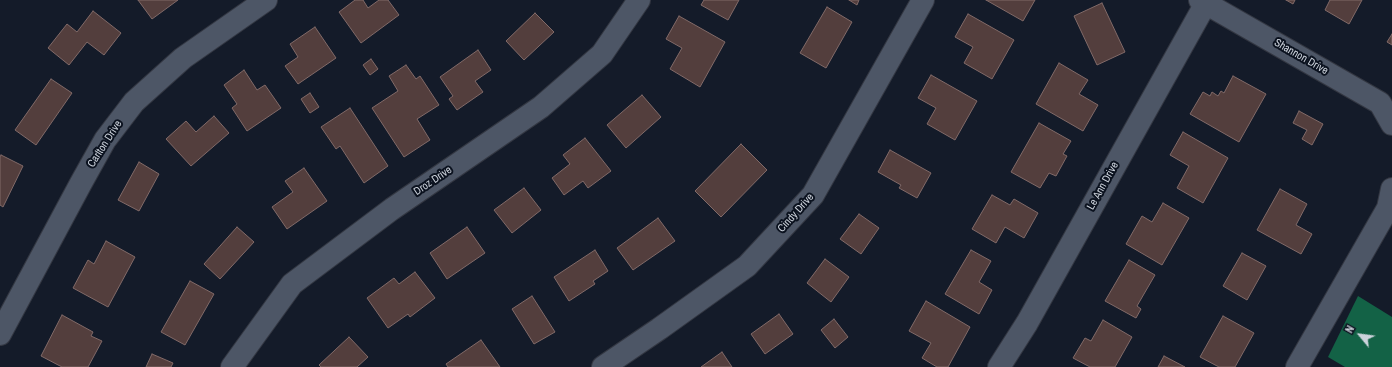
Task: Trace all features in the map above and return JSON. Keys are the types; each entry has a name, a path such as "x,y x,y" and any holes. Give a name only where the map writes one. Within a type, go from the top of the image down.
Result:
{"street":[{"name":"Carlton Drive","path":"0,334 105,140 134,102 183,58 266,0"},
{"name":"Droz Drive","path":"232,367 292,284 392,209 541,106 602,54 639,0"},
{"name":"Cindy Drive","path":"603,367 660,329 747,266 813,195 923,0"},
{"name":"Shannon Drive","path":"1203,2 1380,103 1392,124"},
{"name":"Le Ann Drive","path":"999,367 1027,323 1203,2"},
{"path":"1297,367 1388,208 1392,189"}],"green space":[{"path":"1358,296 1392,317 1392,367 1345,367 1328,357"}],"building":[{"path":"138,0 178,0 152,19"},
{"path":"355,0 363,0 368,8 379,0 388,0 399,15 361,43 339,12"},
{"path":"704,0 739,0 728,20 701,5"},
{"path":"849,0 859,0 857,5"},
{"path":"986,0 1035,0 1023,21"},
{"path":"1286,0 1295,0 1293,4"},
{"path":"1330,0 1362,0 1349,24 1325,10"},
{"path":"1102,3 1125,52 1097,65 1074,16"},
{"path":"827,7 852,22 826,68 800,53"},
{"path":"93,11 121,33 104,55 87,42 69,65 48,48 67,24 77,32"},
{"path":"535,13 554,32 524,60 506,41"},
{"path":"968,14 1014,40 992,79 964,63 973,47 955,37"},
{"path":"679,16 725,42 700,87 670,69 682,48 666,39"},
{"path":"315,27 336,58 298,84 285,66 298,57 290,44"},
{"path":"1392,34 1392,45 1387,42"},
{"path":"478,50 491,70 475,81 483,92 457,110 449,99 453,96 440,77"},
{"path":"371,59 378,69 370,75 363,65"},
{"path":"1059,63 1088,80 1079,94 1098,105 1083,131 1036,104"},
{"path":"406,65 416,79 420,76 439,105 417,119 430,140 404,157 372,108 398,91 389,76"},
{"path":"244,70 257,90 265,85 281,108 247,131 232,108 237,104 224,85"},
{"path":"931,75 977,101 955,140 927,124 936,108 918,98"},
{"path":"1233,76 1266,94 1239,142 1190,114 1203,92 1210,96 1212,92 1218,96 1221,91 1224,93"},
{"path":"51,79 72,93 36,145 15,130"},
{"path":"310,93 319,107 310,113 301,99"},
{"path":"642,95 661,117 626,148 607,125"},
{"path":"350,108 388,166 364,183 340,146 336,149 321,127"},
{"path":"1299,111 1323,124 1312,145 1302,139 1307,130 1293,123"},
{"path":"214,116 229,133 191,166 166,139 186,121 196,132"},
{"path":"1039,123 1071,141 1063,154 1067,156 1056,176 1049,173 1040,188 1011,172"},
{"path":"1183,132 1228,158 1203,203 1177,188 1189,166 1170,155"},
{"path":"585,138 611,171 588,188 583,181 564,195 552,178 570,164 563,155"},
{"path":"741,144 767,170 721,217 695,191"},
{"path":"890,150 931,173 917,198 899,188 901,185 878,172"},
{"path":"1,155 23,166 3,207 0,205"},
{"path":"139,162 159,174 139,211 118,200"},
{"path":"304,168 327,201 287,229 272,207 293,192 285,181"},
{"path":"524,188 541,210 512,233 494,210"},
{"path":"1280,189 1307,204 1296,225 1312,234 1301,254 1257,230"},
{"path":"992,195 1010,205 1014,199 1038,213 1024,238 1005,227 996,243 972,229"},
{"path":"1163,203 1189,218 1162,265 1126,244 1142,216 1152,222"},
{"path":"859,214 879,228 861,254 840,239"},
{"path":"658,218 675,241 633,270 617,248"},
{"path":"237,227 254,242 220,279 204,264"},
{"path":"467,227 485,253 447,279 430,253"},
{"path":"106,241 135,257 108,307 73,288 88,260 94,264"},
{"path":"595,250 608,271 593,281 595,284 569,301 554,277"},
{"path":"971,250 991,261 979,282 992,290 979,314 945,294"},
{"path":"1242,253 1266,266 1247,300 1223,286"},
{"path":"825,259 849,277 831,302 807,283"},
{"path":"1129,260 1155,275 1137,306 1141,309 1136,318 1105,301"},
{"path":"415,272 435,298 410,317 408,314 388,328 367,298 394,278 399,284"},
{"path":"190,281 214,294 185,345 161,332"},
{"path":"532,296 555,332 534,344 512,309"},
{"path":"926,301 970,327 948,367 937,367 922,358 931,343 909,331"},
{"path":"779,314 793,334 765,354 751,334"},
{"path":"62,315 93,332 91,336 102,341 88,367 62,367 41,356"},
{"path":"1223,316 1254,333 1235,367 1219,367 1200,357"},
{"path":"834,319 848,337 835,348 821,330"},
{"path":"1103,320 1132,337 1115,367 1090,367 1073,358 1085,338 1091,341"},
{"path":"349,337 368,357 357,367 321,367 319,365"},
{"path":"481,340 500,367 448,367 446,364"},
{"path":"722,352 732,367 701,367"},
{"path":"152,354 173,363 171,367 146,367"},
{"path":"1164,356 1185,367 1158,367"}]}
